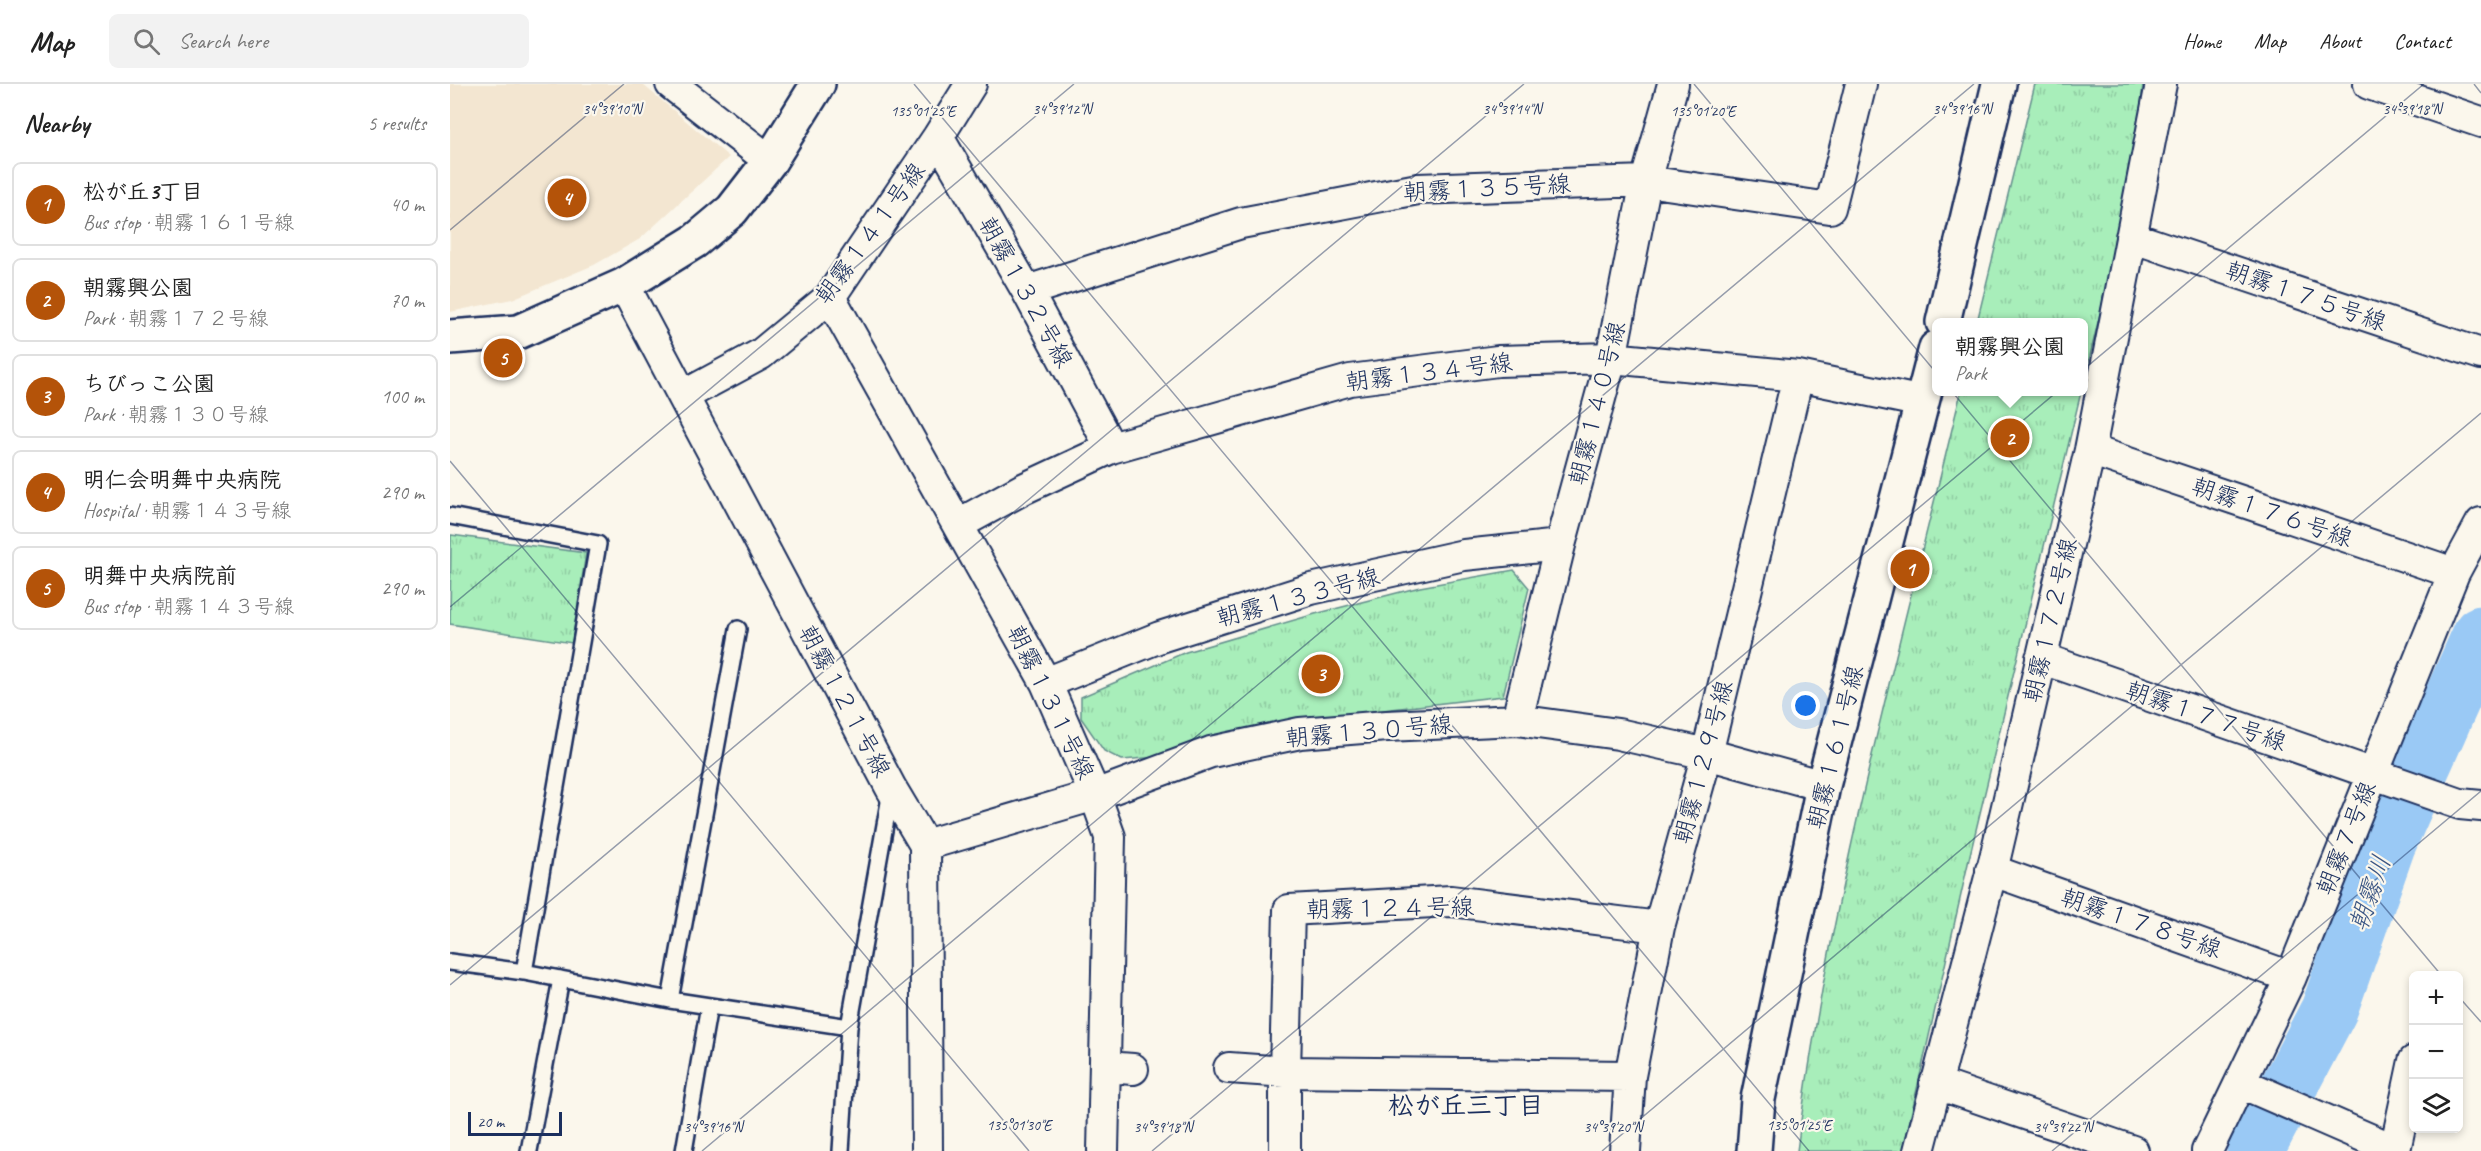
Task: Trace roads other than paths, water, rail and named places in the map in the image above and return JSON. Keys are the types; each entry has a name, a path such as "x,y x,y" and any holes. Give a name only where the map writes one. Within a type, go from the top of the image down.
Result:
{"street":[{"path":"671,84 770,161"},
{"path":"450,337 518,332 624,285 695,242 732,210 770,161 818,84"},
{"name":"朝霧１４１号線","path":"683,396 761,354 830,297 971,84"},
{"name":"朝霧１４０号線","path":"1517,720 1560,544 1611,358 1646,181 1672,84"},
{"name":"朝霧１３５号線","path":"1027,291 1241,223 1418,189 1646,181 1830,208 1861,84"},
{"path":"1944,318 2000,84"},
{"name":"朝霧１７２号線","path":"1919,1151 1991,870 2090,450 2161,84"},
{"path":"2369,84 2481,122"},
{"name":"朝霧１３２号線","path":"938,137 1027,291 1111,448"},
{"name":"朝霧１７５号線","path":"2131,237 2481,354"},
{"name":"朝霧１２１号線","path":"624,285 891,788 925,846"},
{"name":"朝霧１３１号線","path":"830,297 1046,683 1095,795 1110,837 1120,1068 1103,1151"},
{"name":"朝霧１３４号線","path":"959,524 1023,489 1111,448 1350,380 1497,361 1611,358 1798,376 1923,402"},
{"name":"朝霧１６１号線","path":"1754,1151 1758,1099 1823,786 1932,365"},
{"name":"朝霧１２９号線","path":"1626,1151 1630,1076 1659,927 1707,753 1798,376"},
{"name":"朝霧１７６号線","path":"2090,450 2454,573"},
{"name":"朝霧７号線","path":"2207,1151 2252,1087 2290,976 2371,774 2454,573 2481,523"},
{"name":"朝霧１３３号線","path":"1046,683 1160,637 1311,589 1464,555 1560,544"},
{"name":"朝霧１７７号線","path":"2041,658 2460,804 2481,806"},
{"name":"朝霧１３０号線","path":"925,846 1095,795 1211,752 1300,733 1387,726 1517,720 1618,734 1707,753 1823,786"},
{"path":"925,846 927,1151"},
{"name":"朝霧１７８号線","path":"1991,870 2290,976"},
{"name":"朝霧１２４号線","path":"1285,1151 1289,910 1452,901 1659,927"},
{"path":"1229,1068 1285,1072 1630,1076"},
{"path":"2252,1087 2395,1150 2410,1079"},
{"path":"1935,1083 2133,1151"}],"lane":[{"path":"450,516 598,544 524,972"},
{"path":"669,1000 738,629"},
{"path":"841,1151 849,1027 891,788"},
{"path":"450,962 524,972 669,1000 849,1027"},
{"path":"529,1151 561,979"},
{"path":"684,1151 709,1006"}],"waterway":[{"name":"朝霧川","path":"2255,1151 2329,1010 2387,845 2481,634"}],"place":[{"name":"明仁会明舞中央病院","path":"567,198"},
{"name":"明舞中央病院前","path":"503,358"},
{"name":"朝霧興公園","path":"2010,438"},
{"name":"松が丘3丁目","path":"1910,569"},
{"name":"ちびっこ公園","path":"1321,674"}],"district":[{"name":"松が丘三丁目","path":"1466,1105"}]}
